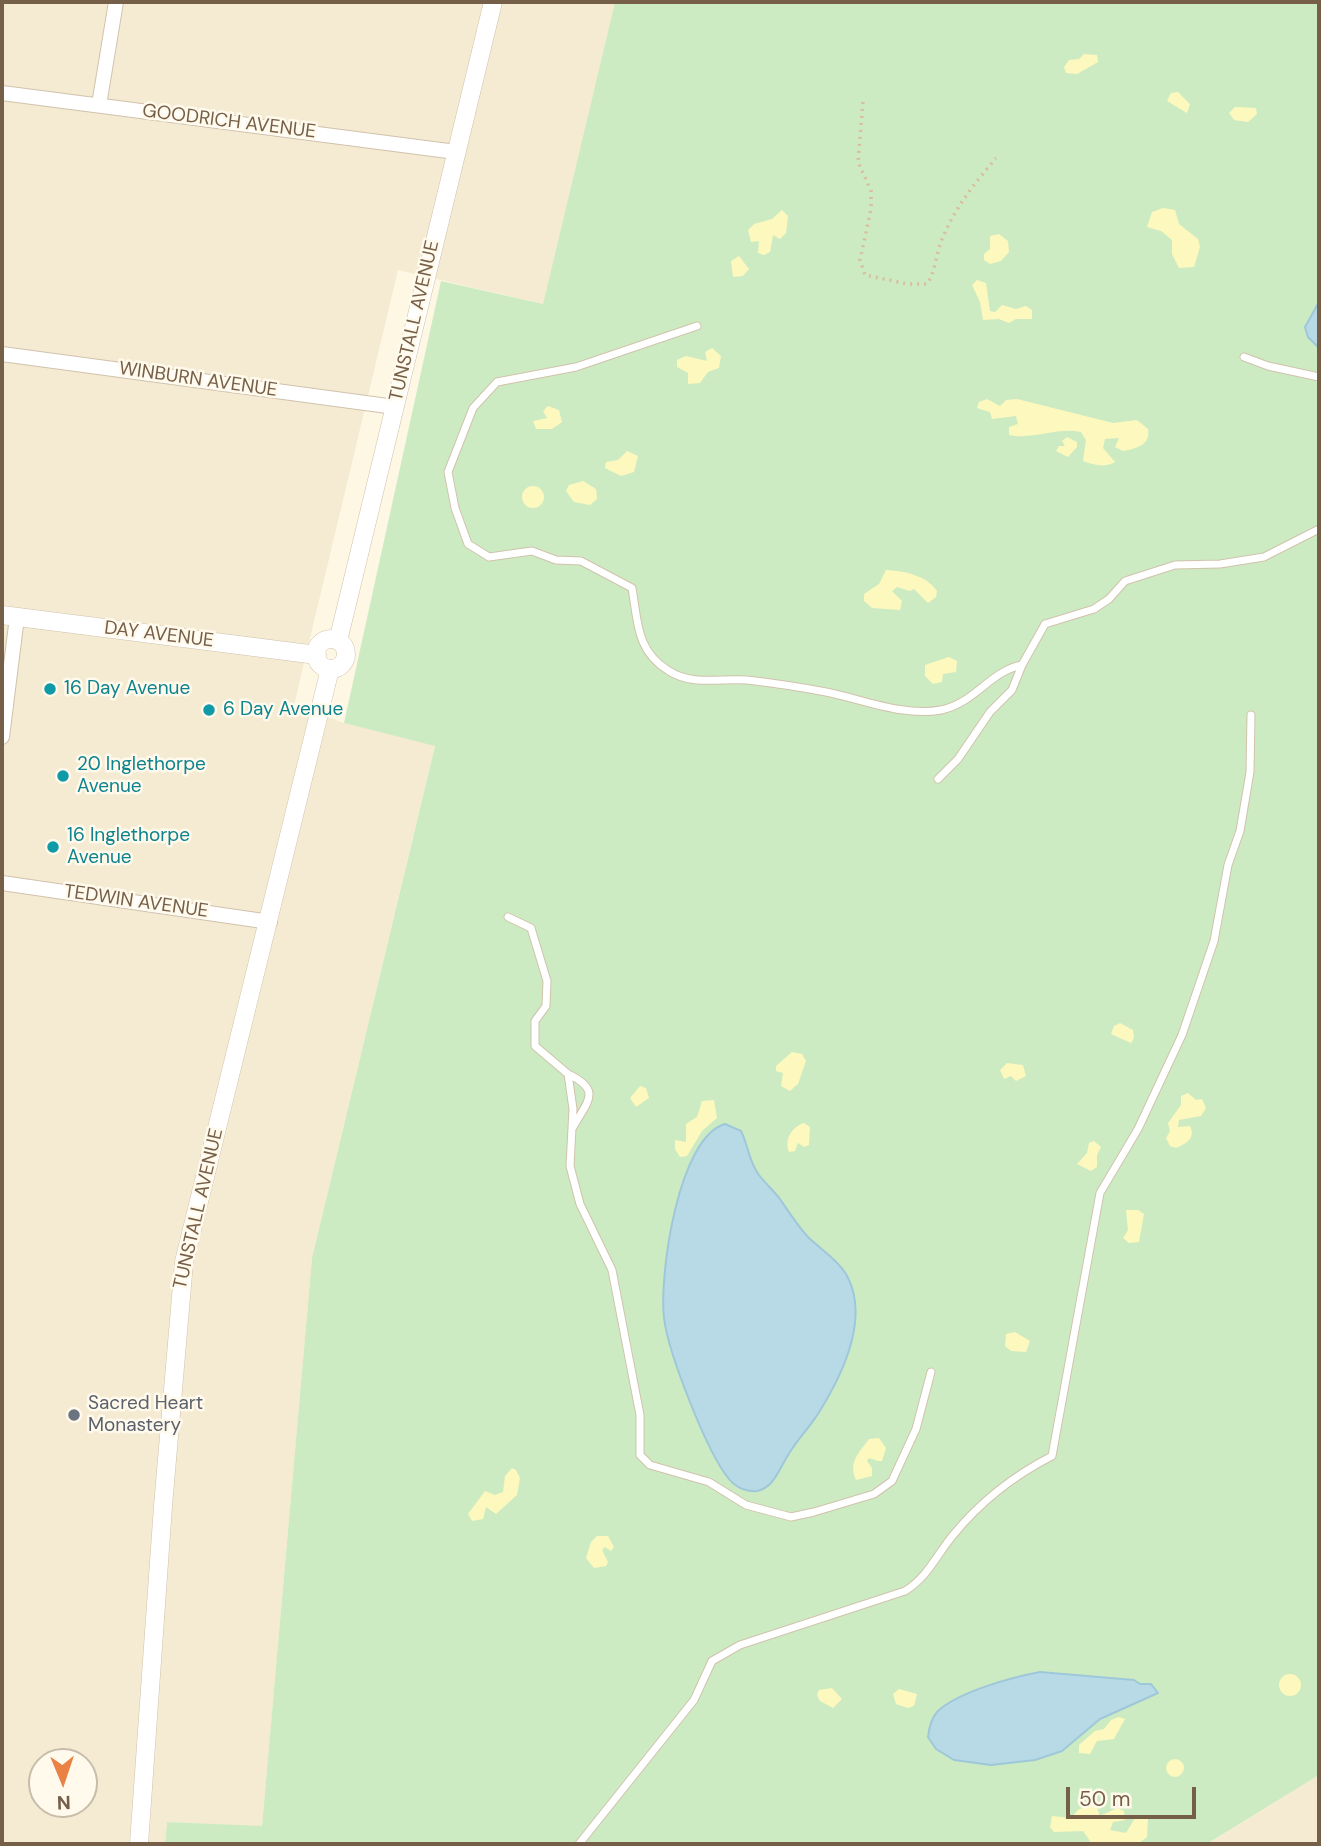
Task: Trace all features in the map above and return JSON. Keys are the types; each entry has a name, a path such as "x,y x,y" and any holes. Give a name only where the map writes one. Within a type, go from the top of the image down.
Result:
{"street":[{"path":"99,105 116,2"},
{"name":"TUNSTALL AVENUE","path":"338,641 492,2"},
{"name":"GOODRICH AVENUE","path":"2,93 456,152"},
{"name":"WINBURN AVENUE","path":"2,354 395,407"},
{"path":"2,737 9,616"},
{"name":"DAY AVENUE","path":"9,616 317,655"},
{"path":"338,641 346,655 341,666 330,669 321,664 317,655 323,642 338,641"},
{"name":"TUNSTALL AVENUE","path":"139,1844 178,1298 196,1208 270,922 330,669"},
{"name":"TEDWIN AVENUE","path":"2,883 270,922"}],"lane":[{"path":"697,326 576,367 497,382 473,408 448,472 455,508 468,544 489,557 532,551 556,560 581,561 599,573 618,578 632,588 639,639 667,670 687,680 754,681 824,691 894,708 939,710 964,703 988,685 1003,668 1022,665"},
{"path":"1244,357 1268,366 1319,377"},
{"path":"938,779 958,759 990,712 1012,690 1022,665 1045,624 1094,609 1109,599 1125,581 1175,565 1220,564 1265,557 1319,528"},
{"path":"579,1844 694,1700 712,1661 752,1640 905,1591 920,1582 954,1534 999,1488 1052,1456 1100,1193 1138,1129 1182,1035 1214,941 1228,865 1240,831 1251,772 1251,715"},
{"path":"508,918 531,928 547,981 546,1006 535,1021 535,1046 568,1074 590,1088 590,1097 572,1128"},
{"path":"568,1074 572,1128 570,1166 580,1204 612,1270 640,1415 640,1455 650,1465 709,1482 746,1505 791,1517 874,1494 892,1481 916,1429 931,1372"}],"path":[{"path":"863,102 858,162 871,191 860,260 865,275 908,284 927,284 932,277 934,258 953,216 967,192 996,158"}],"shaded area":[{"path":"2,2 615,2 543,304 398,270 294,705 344,723 435,745 312,1258 262,1827 167,1822 165,1844 2,1844"},
{"path":"1319,1775 1319,1844 1208,1844"}],"green space":[{"path":"615,2 1319,2 1319,1775 1207,1844 165,1844 167,1822 262,1826 312,1258 435,746 344,723 441,281 543,304"}],"sand":[{"path":"1084,54 1097,55 1098,62 1077,74 1066,73 1064,67 1069,60 1079,59"},
{"path":"1178,92 1190,104 1187,113 1167,101 1171,93"},
{"path":"1235,107 1256,108 1257,114 1248,122 1234,120 1229,113"},
{"path":"1163,208 1175,210 1179,224 1198,239 1200,247 1194,267 1179,268 1172,254 1172,240 1161,231 1147,227 1152,212"},
{"path":"782,210 788,216 786,233 780,239 773,235 770,252 764,255 758,253 759,241 751,242 748,230 754,224 772,219"},
{"path":"999,234 1008,241 1009,252 1001,261 990,264 984,260 984,254 990,249 990,236"},
{"path":"739,256 749,269 743,276 733,277 731,261"},
{"path":"977,280 986,283 990,311 995,312 1002,305 1016,309 1026,306 1032,310 1032,319 1016,319 1009,323 999,319 983,320 980,302 972,285"},
{"path":"712,348 721,356 719,368 708,372 700,383 688,384 688,373 677,367 677,360 686,356 707,361 705,352"},
{"path":"987,399 1000,406 1006,400 1017,399 1113,423 1137,420 1148,429 1148,434 1142,445 1123,451 1115,447 1119,438 1105,439 1103,448 1115,462 1095,465 1083,461 1086,440 1081,432 1009,435 1009,427 1018,424 1016,416 992,419 990,412 977,408 979,402"},
{"path":"548,406 559,410 562,422 552,429 536,429 533,421 547,418 543,411"},
{"path":"1067,437 1077,442 1077,447 1068,457 1056,451 1059,446 1065,446 1062,441"},
{"path":"627,451 638,456 634,472 621,476 605,468 606,462 618,460"},
{"path":"583,481 596,489 597,499 590,505 574,502 566,491 569,485"},
{"path":"533,486 541,489 544,497 541,505 533,508 525,505 522,497 525,489"},
{"path":"886,570 907,573 927,581 937,591 936,597 928,603 914,589 910,591 897,587 892,591 902,601 900,610 872,608 864,601 864,594 879,584"},
{"path":"949,657 957,661 956,672 943,674 942,682 933,684 925,676 925,665"},
{"path":"1120,1023 1133,1030 1134,1038 1131,1043 1111,1034 1114,1026"},
{"path":"792,1052 802,1054 806,1061 798,1084 790,1091 781,1086 783,1073 776,1071 776,1066"},
{"path":"1007,1063 1023,1065 1026,1076 1016,1081 1011,1076 1004,1079 1000,1070"},
{"path":"640,1086 646,1088 649,1098 636,1107 630,1098"},
{"path":"1188,1093 1196,1100 1202,1099 1206,1108 1201,1116 1179,1120 1178,1127 1190,1126 1192,1134 1176,1148 1170,1146 1166,1138 1170,1131 1168,1123 1181,1105 1181,1096"},
{"path":"714,1100 717,1118 702,1131 687,1156 680,1157 675,1149 675,1140 686,1142 686,1124 697,1117 702,1101"},
{"path":"804,1123 810,1127 809,1145 804,1147 798,1143 795,1151 789,1152 790,1134"},
{"path":"1094,1141 1101,1147 1097,1155 1097,1167 1091,1171 1077,1164 1087,1153 1089,1143"},
{"path":"1126,1210 1138,1210 1144,1214 1139,1242 1129,1243 1123,1238 1128,1230"},
{"path":"1015,1332 1030,1341 1026,1352 1011,1351 1005,1346 1006,1334"},
{"path":"879,1438 886,1448 882,1461 869,1458 867,1461 872,1468 872,1476 856,1480 853,1468 856,1458 869,1439"},
{"path":"512,1468 520,1478 517,1495 496,1514 486,1507 483,1519 472,1521 468,1514 485,1491 495,1495 503,1492 505,1476"},
{"path":"597,1536 608,1536 614,1547 611,1551 605,1547 602,1550 608,1562 606,1566 594,1568 586,1558 591,1542"},
{"path":"1290,1674 1300,1681 1301,1685 1294,1695 1290,1696 1280,1689 1279,1685 1286,1675"},
{"path":"832,1688 842,1699 833,1708 820,1701 817,1695 819,1690"},
{"path":"899,1689 917,1694 914,1706 908,1708 896,1704 893,1694"},
{"path":"1119,1717 1125,1719 1114,1739 1097,1741 1090,1754 1079,1753 1079,1745 1095,1731 1104,1729 1111,1720"},
{"path":"1175,1759 1181,1762 1184,1768 1181,1774 1175,1777 1169,1774 1166,1768 1169,1762"},
{"path":"1095,1802 1100,1816 1117,1808 1124,1811 1125,1820 1113,1822 1110,1830 1126,1833 1135,1818 1148,1818 1147,1837 1138,1844 1092,1844 1083,1831 1054,1832 1050,1827 1052,1816 1071,1818 1078,1810"}],"water":[{"path":"1319,302 1319,348 1308,337 1305,327"},
{"path":"725,1124 741,1131 759,1175 808,1237 846,1274 853,1290 855,1308 851,1344 838,1379 774,1479 757,1491 742,1489 732,1482 710,1448 681,1377 664,1318 663,1298 669,1242 684,1180 695,1154 709,1134"},
{"path":"1040,1672 1134,1680 1140,1684 1151,1684 1158,1693 1100,1719 1062,1751 1035,1760 991,1765 954,1760 936,1749 928,1737 937,1712 958,1698 986,1686"}],"place":[{"name":"16 Day Avenue","path":"50,689"},
{"name":"6 Day Avenue","path":"209,710"},
{"name":"20 Inglethorpe Avenue","path":"63,776"},
{"name":"16 Inglethorpe Avenue","path":"53,847"},
{"name":"Sacred Heart Monastery","path":"74,1415"}]}
